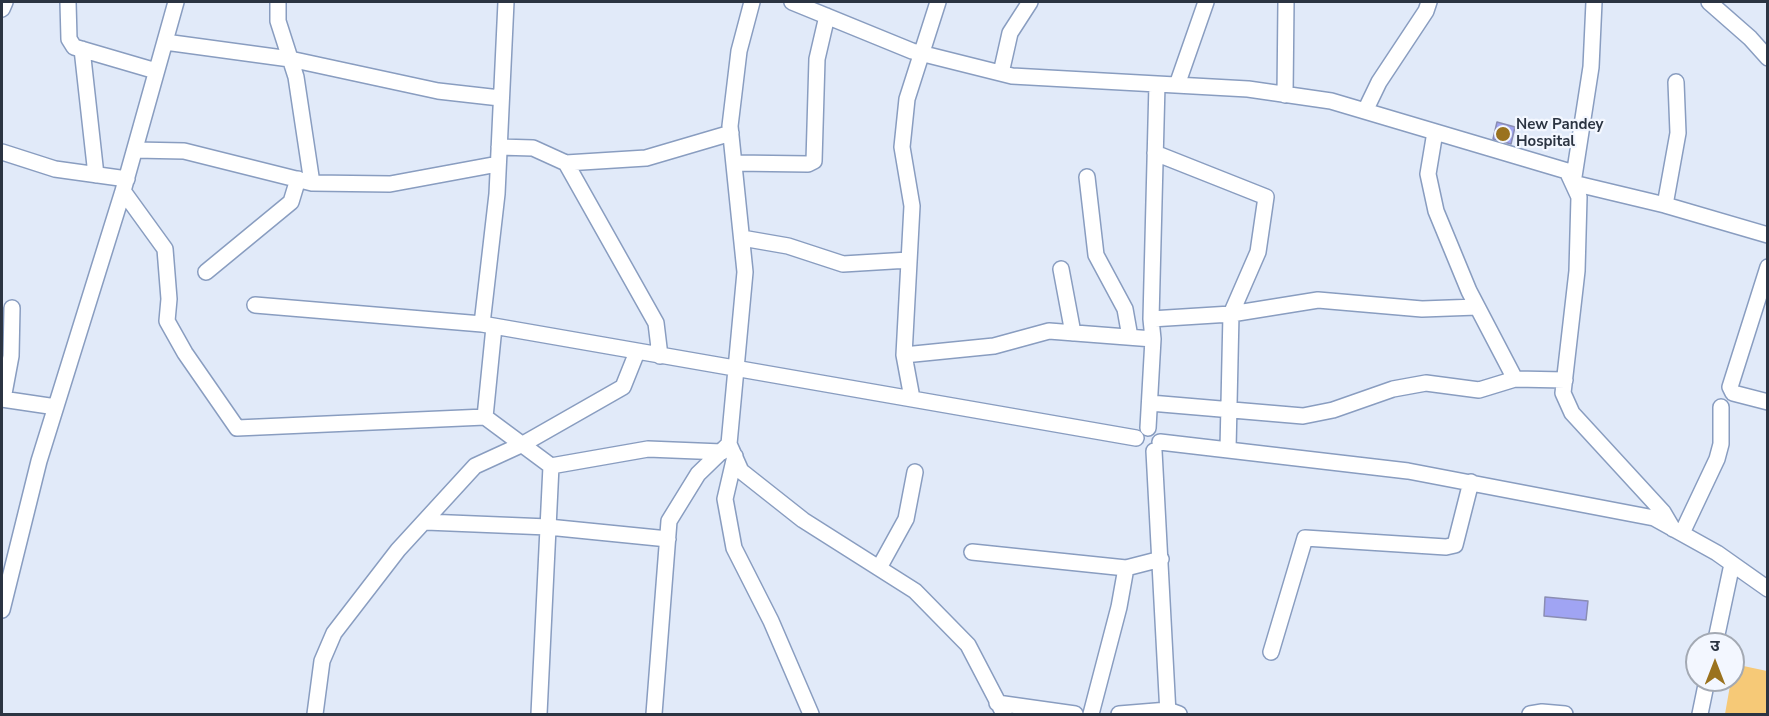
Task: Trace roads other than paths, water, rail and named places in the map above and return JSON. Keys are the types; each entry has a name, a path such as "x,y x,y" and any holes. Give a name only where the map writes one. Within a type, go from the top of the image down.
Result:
{"street":[{"path":"2,9 5,2"},
{"path":"68,2 71,44 156,71"},
{"path":"2,610 39,460 125,185 176,2"},
{"path":"206,272 291,202 305,181 296,77 278,21 278,2"},
{"path":"485,417 506,2"},
{"path":"752,2 739,51 731,133 745,272 725,499 734,548 771,621 811,714"},
{"path":"792,2 922,54 1012,76 1248,89 1331,101 1567,171 1579,196 1577,271 1563,393 1572,413 1663,512 1677,531"},
{"path":"912,398 904,355 912,206 902,147 907,99 938,2"},
{"path":"1001,73 1010,33 1030,2"},
{"path":"1177,85 1206,2"},
{"path":"1285,95 1286,2"},
{"path":"1365,111 1379,82 1429,2"},
{"path":"1573,183 1591,67 1594,2"},
{"path":"1709,2 1750,38 1767,58"},
{"path":"735,163 808,164 814,161 817,59 827,16"},
{"path":"165,42 290,59 438,91 500,98"},
{"path":"82,49 96,175"},
{"path":"1665,205 1678,133 1676,82"},
{"path":"1157,84 1151,319 1153,339 1150,403 1137,445 1142,451 1157,446 1228,449 1408,471 1654,518 1732,564 1767,589"},
{"path":"1435,132 1428,174 1436,211 1477,307 1515,379"},
{"path":"499,147 533,148 566,163 646,158 731,133"},
{"path":"2,148 55,169 96,175 125,185 165,249 169,299 166,321 185,353 237,428 485,417 551,466 648,449 728,451"},
{"path":"135,150 184,151 305,181 390,184 498,164"},
{"path":"1155,153 1266,196 1258,252 1231,314 1228,449"},
{"path":"566,163 656,323 660,357"},
{"path":"389,196 430,177"},
{"path":"1087,177 1096,255 1125,309 1131,337"},
{"path":"1573,183 1665,205 1767,235"},
{"path":"742,238 788,246 843,264 909,260"},
{"path":"1767,267 1730,387 1733,393 1767,402"},
{"path":"1061,269 1073,333"},
{"path":"1151,319 1231,314 1318,300 1422,309 1477,307"},
{"path":"255,304 488,326 736,370 912,398 1142,433 1155,431 1172,713 1119,714"},
{"path":"12,308 11,356 2,399 54,412"},
{"path":"904,355 994,346 1049,331 1153,339"},
{"path":"315,714 322,661 334,633 398,550 475,466 523,444 623,387 637,352"},
{"path":"1150,403 1303,416 1333,410 1393,388 1426,383 1479,390 1515,379 1565,380"},
{"path":"1677,531 1718,459 1721,444 1721,407"},
{"path":"654,714 669,520 698,474 728,451"},
{"path":"728,451 741,471 803,520 915,591 968,645 1001,708 1075,714"},
{"path":"539,714 551,466"},
{"path":"879,568 906,519 915,472"},
{"path":"1271,652 1305,538 1446,547 1455,544 1459,540 1472,482"},
{"path":"426,522 548,527 668,539"},
{"path":"972,552 1126,568 1161,559"},
{"path":"1718,632 1732,564"},
{"path":"1091,714 1126,568"},
{"path":"1700,714 1705,692"},
{"path":"1530,714 1542,712 1565,714"}],"place":[{"name":"New Pandey Hospital","path":"1503,134"}]}
